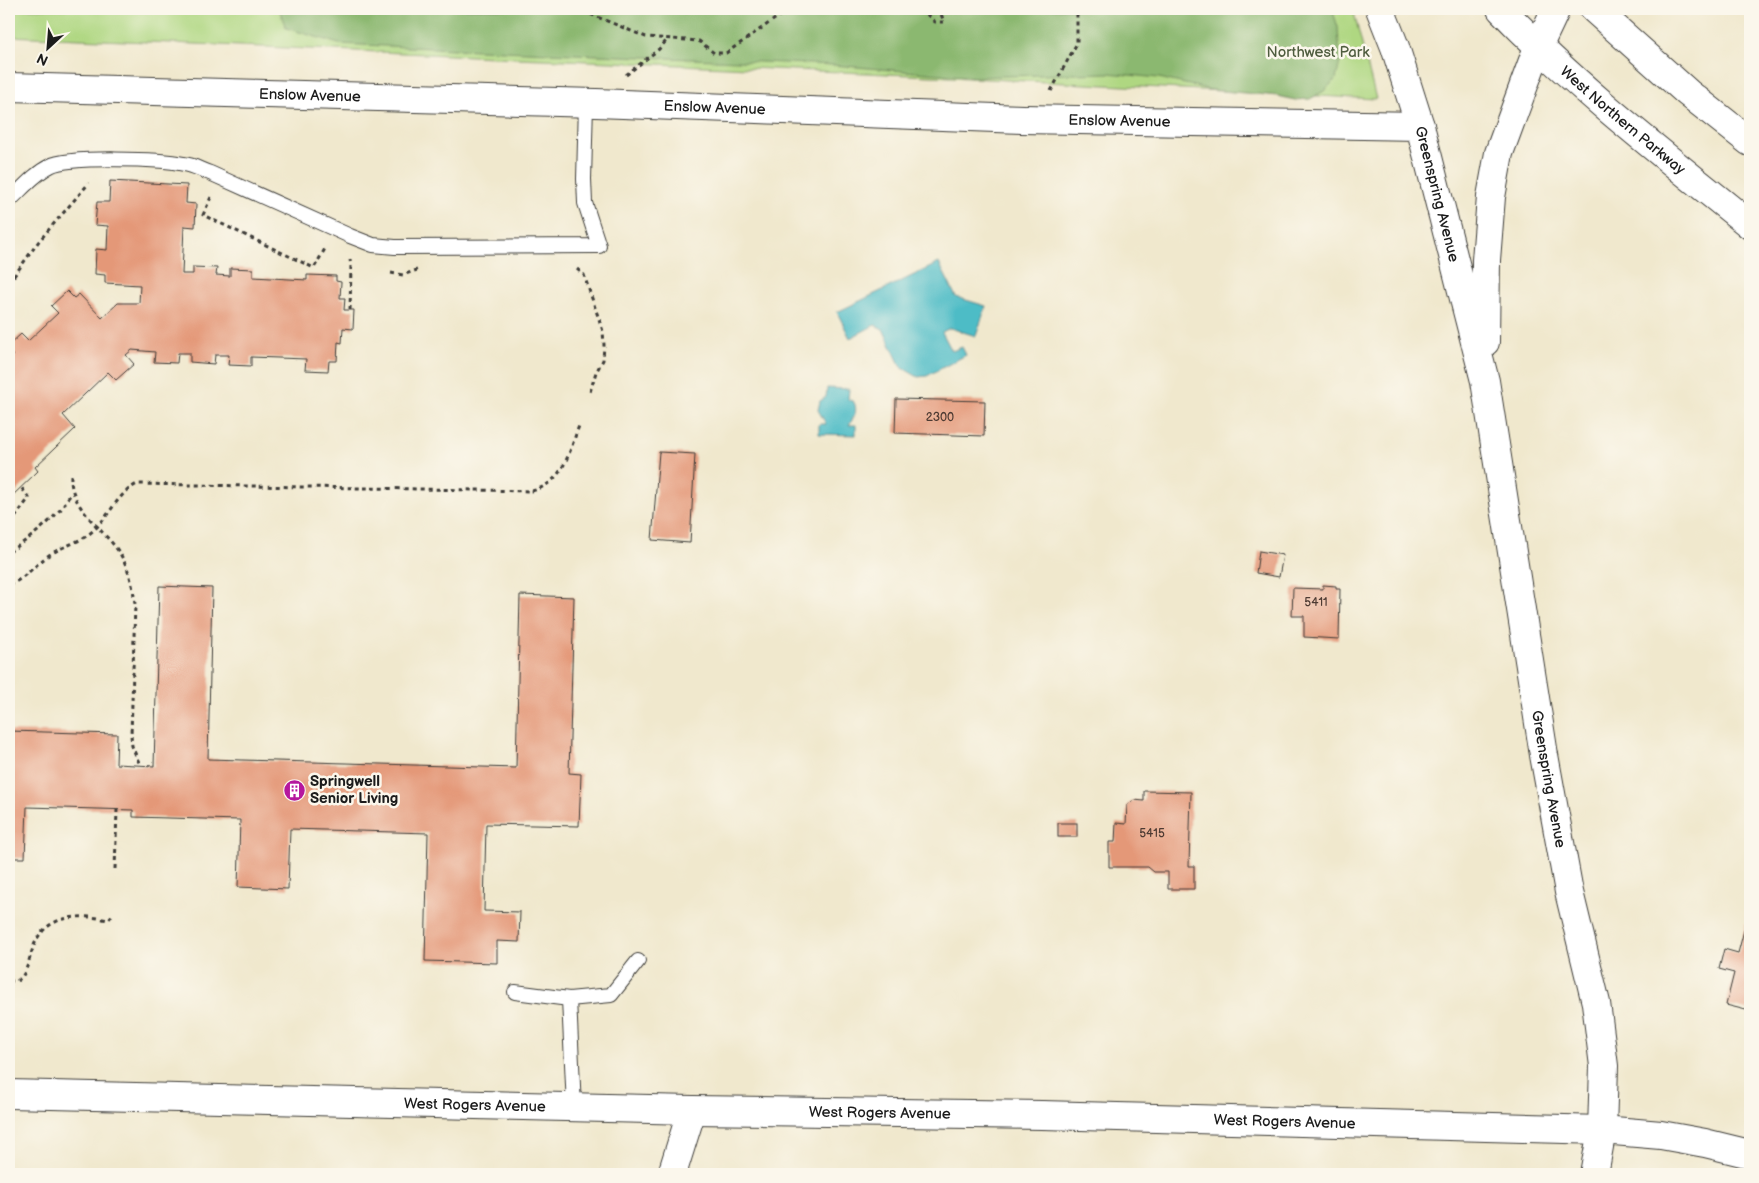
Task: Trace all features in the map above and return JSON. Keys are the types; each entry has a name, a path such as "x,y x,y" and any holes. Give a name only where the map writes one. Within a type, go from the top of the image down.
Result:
{"street":[{"name":"Greenspring Avenue","path":"1380,9 1395,47 1420,126 1485,382 1544,755 1569,892 1596,1003 1604,1066 1602,1130 1594,1174"},
{"name":"West Northern Parkway","path":"1501,9 1538,47 1653,146 1750,225"},
{"name":"Greenspring Avenue","path":"1485,382 1486,260 1491,198 1499,153 1538,47 1556,9"},
{"path":"1594,9 1688,92 1750,142"},
{"name":"Enslow Avenue","path":"9,87 591,103 1034,119 1420,126"},
{"name":"West Rogers Avenue","path":"9,1094 692,1110 1042,1115 1602,1130 1661,1135 1706,1143 1750,1154"},
{"path":"672,1174 692,1110"}],"lane":[{"path":"9,201 36,175 51,165 69,160 161,160 186,164 210,173 373,245 599,246 585,203 584,179 591,103"},
{"path":"515,992 569,999 611,994 638,961"},
{"path":"569,999 574,1107"}],"path":[{"path":"552,9 558,12 585,12 646,37 699,41 714,53 726,53 785,12 793,9"},
{"path":"920,9 935,22 944,22 941,9"},
{"path":"1034,119 1069,61 1077,43 1077,9"},
{"path":"591,103 659,49 667,40"},
{"path":"9,284 39,240 92,180"},
{"path":"213,194 203,215 314,268 326,246 330,244"},
{"path":"349,258 351,270 350,310"},
{"path":"391,274 403,276 423,268"},
{"path":"573,268 579,270 584,275 602,331 604,345 603,360 596,372 590,392"},
{"path":"351,270 356,271"},
{"path":"9,585 37,566 47,556 79,542 98,526 124,493 137,484 532,491 541,488 557,477 580,423"},
{"path":"71,474 73,493 86,515 98,526 119,552 133,586 135,604 130,735 132,746 140,765"},
{"path":"9,523 29,498 21,487"},
{"path":"9,552 42,529 63,508 66,498 73,493"},
{"path":"115,869 117,810"},
{"path":"9,981 17,981 22,978 37,939 51,924 78,916 92,916 108,920 113,914"}],"green space":[{"name":"Northwest Park","path":"9,9 1353,9 1376,99 910,75 9,36"},
{"name":"Northwest Park","path":"279,9 1332,9 1338,27 1340,62 1336,79 1324,91 1310,99 1295,100 1278,96 1211,90 1159,78 1108,73 974,77 833,65 339,44 286,28"}],"water":[{"path":"939,263 956,297 986,306 976,336 950,328 942,332 952,351 962,347 966,355 927,376 918,377 901,367 883,329 875,325 850,338 837,312"},
{"path":"827,388 849,389 848,399 854,402 856,408 854,417 849,425 856,425 856,435 819,434 819,424 826,424 818,410 820,401 826,397"}],"building":[{"path":"110,181 187,185 186,203 196,204 195,227 184,226 182,274 193,274 193,267 217,268 216,275 230,276 230,268 253,269 253,277 307,280 307,275 336,276 336,281 341,282 340,298 345,298 344,310 354,310 353,329 343,328 342,343 338,342 337,361 329,361 328,371 305,370 306,359 251,357 251,366 228,365 229,355 215,355 214,364 190,362 190,353 178,353 177,363 154,362 155,352 132,350 126,355 134,364 116,380 108,372 63,415 75,429 35,467 38,471 9,499 9,359 13,356 9,351 9,345 21,334 28,341 58,313 51,306 67,291 74,298 79,294 102,318 118,303 139,303 140,285 105,283 105,275 95,274 96,249 107,250 108,226 95,225 97,202 109,202"},
{"path":"896,399 985,401 984,436 895,433"},
{"path":"659,452 695,454 690,543 652,540"},
{"path":"1259,551 1283,555 1279,577 1256,573"},
{"path":"1323,585 1336,586 1336,589 1340,589 1339,639 1304,637 1304,616 1292,616 1293,588 1323,589"},
{"name":"Springwell Senior Living","path":"159,586 212,588 208,759 516,768 520,595 574,597 569,773 581,774 579,826 486,824 484,911 520,912 519,942 497,941 497,963 425,961 428,833 290,829 288,889 238,887 240,820 133,817 133,810 27,807 25,858 9,858 9,731 117,734 116,764 154,766"},
{"path":"1144,791 1191,792 1189,866 1194,866 1194,889 1168,889 1168,872 1154,872 1148,867 1109,867 1109,842 1115,842 1116,823 1126,824 1127,805 1134,800 1144,801"},
{"path":"1058,823 1077,823 1077,837 1058,837"},
{"path":"1747,919 1750,920 1750,1011 1726,1005 1734,973 1719,969 1724,949 1738,953"}],"place":[{"name":"Springwell Senior Living","path":"294,790"}]}
